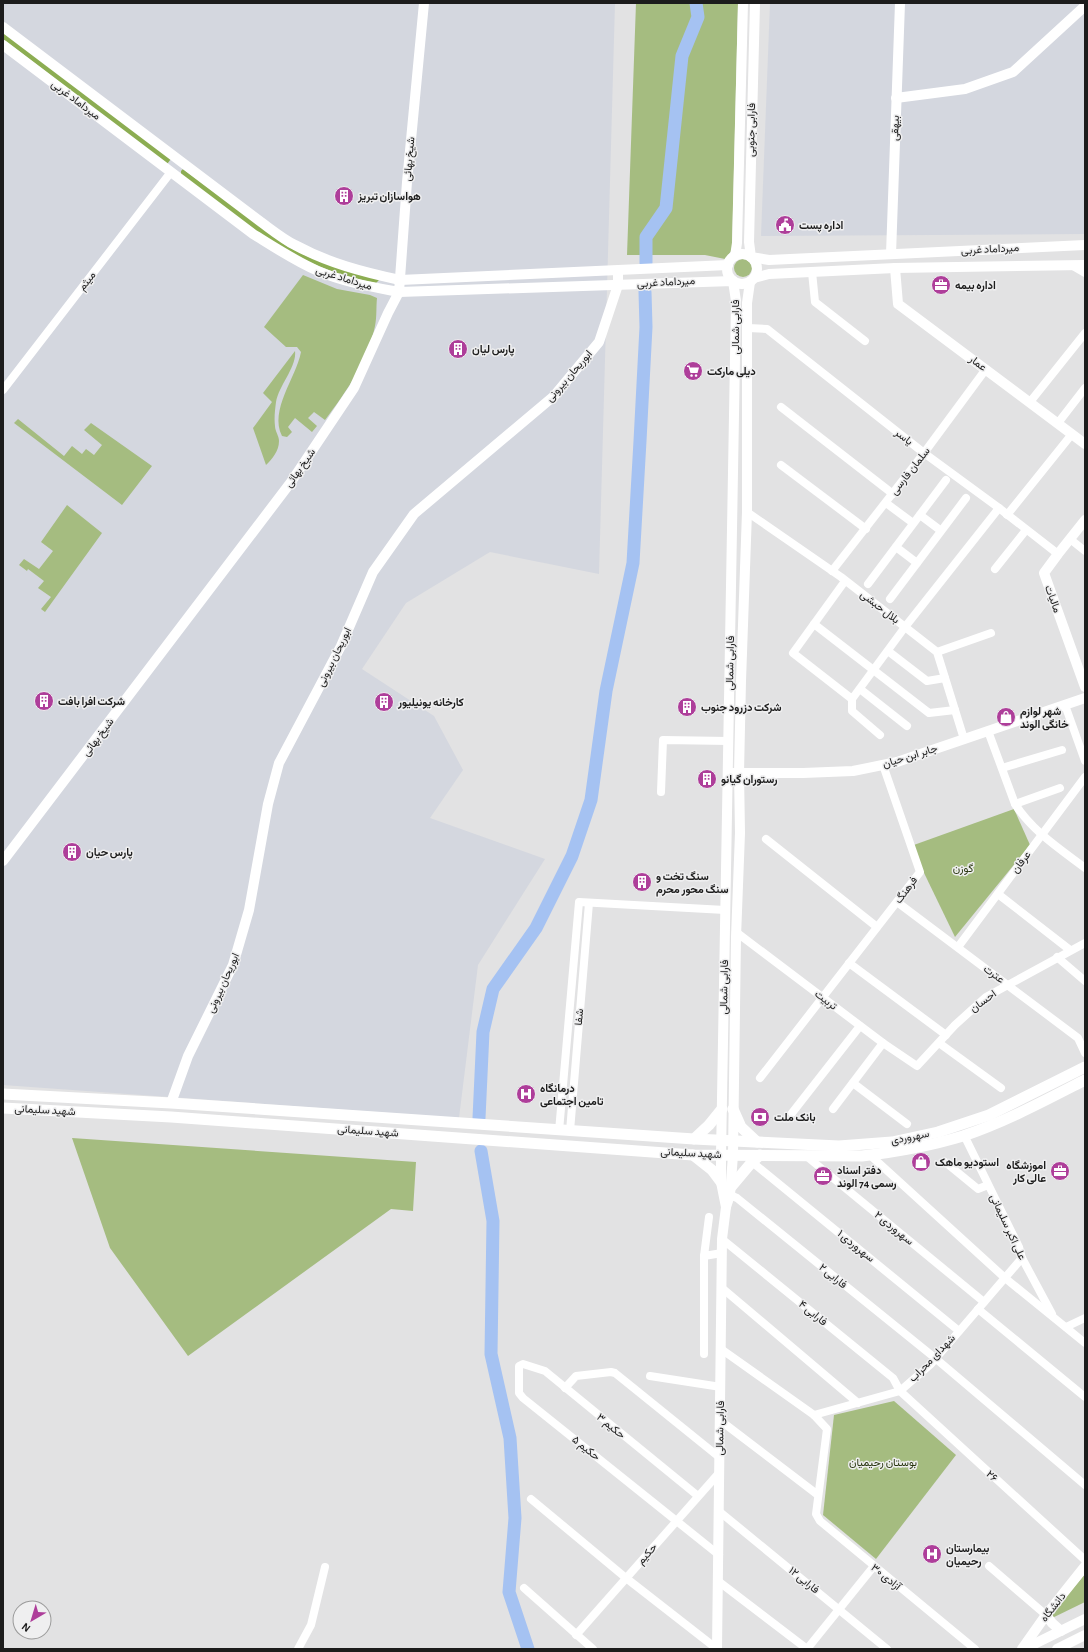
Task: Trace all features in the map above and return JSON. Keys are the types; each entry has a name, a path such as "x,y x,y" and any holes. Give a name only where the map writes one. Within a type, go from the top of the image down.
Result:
{"main road":[{"name":"سهروردی","path":"722,1141 839,1146 892,1142 938,1132 989,1115 1085,1067"},
{"name":"سهروردی","path":"733,1155 756,1159 804,1155 870,1155 888,1154 922,1147 964,1135 1006,1118 1085,1080"},
{"name":"شهید سلیمانی","path":"3,1094 171,1102 722,1141"},
{"path":"694,1140 710,1125 728,1104 741,1127 757,1142"},
{"name":"شهید سلیمانی","path":"3,1108 179,1117 693,1154 733,1155"},
{"path":"693,1154 712,1170 727,1188 756,1159"}],"street":[{"name":"شیخ بهائی","path":"3,862 291,482 354,388 399,292 407,182 424,3"},
{"name":"فارابی جنوبی","path":"735,256 737,243 743,3"},
{"name":"فارابی جنوبی","path":"751,257 749,242 755,3"},
{"name":"بیهقی","path":"891,254 900,3"},
{"path":"896,98 965,89 1013,72 1085,6"},
{"name":"میرداماد غربی","path":"3,27 261,222 293,244 323,259 359,271 400,280 728,265"},
{"name":"میرداماد غربی","path":"3,45 253,234 288,256 319,272 356,283 399,292 733,281"},
{"name":"میثم","path":"3,390 171,172"},
{"name":"میرداماد غربی","path":"751,257 769,260 1085,245"},
{"path":"743,254 751,257 757,264 757,269 752,280 742,284 733,281 728,274 728,265 735,256 743,254"},
{"name":"میرداماد غربی","path":"752,280 769,274 895,268 1085,265"},
{"path":"1073,266 1085,273"},
{"name":"عمار","path":"895,268 898,304 1085,444"},
{"name":"ابوریحان بیرونی","path":"171,1102 188,1056 233,965 249,910 268,804 279,763 341,646 373,572 414,514 554,396 599,342 618,285 618,271"},
{"path":"812,272 815,302 865,341"},
{"name":"فارابی شمالی","path":"726,1207 727,1188 721,1155 728,1104 740,833 739,773 747,512 747,303 752,280"},
{"name":"فارابی شمالی","path":"717,1649 720,1512 719,1457 721,1421 722,1239 727,1188 733,1155 733,1141 728,1104 725,910 736,301 733,281"},
{"name":"یاسر","path":"748,328 767,329 924,453 999,508 1058,554"},
{"path":"1030,402 1085,333"},
{"name":"سلمان فارسی","path":"832,572 893,494 986,369"},
{"path":"1058,423 1085,388"},
{"path":"781,407 893,494"},
{"path":"1007,515 1072,434"},
{"path":"781,465 866,529"},
{"path":"868,584 946,480"},
{"path":"890,599 940,530 966,498"},
{"path":"886,503 913,523"},
{"path":"880,734 852,711 852,699 905,627 999,508"},
{"name":"بلال حبشی","path":"747,512 845,581 937,652"},
{"path":"920,515 940,530"},
{"name":"مالیات","path":"1085,520 1044,574 1085,687"},
{"path":"994,569 1026,530"},
{"path":"1070,539 1085,551"},
{"path":"896,547 917,563"},
{"path":"845,581 792,653 852,699"},
{"path":"814,624 929,713 955,710"},
{"path":"964,739 937,652 991,633"},
{"path":"888,651 927,681 945,678"},
{"path":"860,688 907,726"},
{"name":"جابر ابن حیان","path":"728,773 804,773 853,770 883,765 897,762 1085,698"},
{"path":"1066,705 1085,761"},
{"path":"988,731 1015,804 1022,814 1042,835 1085,868"},
{"path":"661,792 663,740 729,741"},
{"path":"1002,768 1062,750"},
{"name":"فرهنگ","path":"760,1078 920,872 883,765"},
{"name":"عرفان","path":"958,947 1085,777"},
{"path":"1015,804 1060,788"},
{"path":"766,839 877,927"},
{"path":"998,894 1070,950"},
{"name":"شفا","path":"578,902 589,903 571,1116 564,1131 560,1115 578,902"},
{"name":"عترت","path":"897,902 1078,1038 1085,1053"},
{"path":"589,903 725,910"},
{"name":"تربیت","path":"736,932 860,1026 917,1066"},
{"name":"احسان","path":"917,1066 967,1013 986,997 1085,943"},
{"path":"1057,957 1085,981"},
{"path":"849,963 946,1035"},
{"path":"792,1113 860,1026"},
{"path":"833,1109 883,1043"},
{"path":"939,1043 1001,1088"},
{"path":"566,1045 577,1046"},
{"path":"852,1083 907,1124"},
{"path":"560,1115 571,1116"},
{"name":"علی اکبر سلیمانی","path":"964,1135 1019,1247 1022,1258 1055,1318"},
{"name":"سهروردی ۲","path":"804,1155 984,1302"},
{"name":"علی اکبر سلیمانی","path":"870,1155 1005,1278 1085,1343"},
{"name":"سهروردی ۱","path":"756,1159 959,1331"},
{"path":"945,1162 978,1189 988,1185"},
{"name":"فارابی ۲","path":"727,1188 737,1198 935,1358 1085,1485"},
{"path":"704,1354 704,1256 709,1217"},
{"name":"فارابی ۴","path":"722,1239 893,1378 900,1391"},
{"path":"704,1256 722,1253"},
{"name":"شهدای محراب","path":"814,1415 900,1391 935,1358 1022,1258"},
{"path":"722,1288 858,1403"},
{"path":"978,1309 1085,1397"},
{"path":"1066,1327 1085,1318"},
{"path":"721,1349 814,1415 827,1429 818,1495 721,1421"},
{"name":"حکیم ۳","path":"521,1364 545,1371 698,1496"},
{"name":"حکیم ۵","path":"521,1364 519,1366 520,1393 523,1398 719,1555"},
{"path":"565,1388 576,1376 611,1372 615,1373 719,1457"},
{"path":"650,1376 721,1387"},
{"name":"۲۶","path":"900,1391 1085,1560"},
{"name":"حکیم","path":"576,1635 719,1473"},
{"name":"آزادی ۳۰","path":"818,1495 817,1518 975,1649"},
{"path":"532,1499 626,1578 717,1649"},
{"name":"فارابی ۱۲","path":"720,1512 887,1649"},
{"path":"718,1581 807,1649 874,1566"},
{"path":"989,1566 1046,1615 1061,1631"},
{"name":"دانشگاه","path":"1023,1649 1046,1615 1085,1566"},
{"path":"298,1649 311,1625 325,1567"},
{"path":"524,1588 593,1649"},
{"path":"1023,1649 1085,1619"},
{"path":"1057,1649 1085,1635"}],"shaded area":[{"path":"3,3 615,3 599,574 490,552 406,603 362,669 434,716 463,770 430,818 545,859 478,965 459,1118 3,1085"},
{"path":"770,3 1085,3 1085,234 761,236"}],"green space":[{"path":"636,3 738,3 732,250 725,259 705,255 627,255"},
{"path":"3,32 171,159 167,164 3,39"},
{"path":"183,169 288,247 309,257 377,278 379,280 376,283 338,273 310,262 285,249 254,229 181,175 181,171"},
{"path":"743,259 749,262 752,268 749,274 743,277 737,274 734,268 737,262"},
{"path":"303,275 337,289 370,295 377,298 376,319 372,339 362,364 341,398 325,420 314,412 308,418 317,426 312,432 295,418 288,427 292,432 287,437 282,436 279,426 279,416 281,405 301,352 297,347 286,347 264,327"},
{"path":"295,351 295,357 291,370 276,402 275,428 279,439 279,445 273,457 266,465 253,428 272,402 263,393"},
{"path":"18,419 64,456 72,446 82,454 86,449 94,455 102,445 84,430 91,423 152,466 122,505 14,423"},
{"path":"67,505 102,533 45,612 41,609 51,597 38,588 44,581 28,569 27,571 19,565 24,559 39,569 53,551 41,542"},
{"name":"گوزن","path":"1014,809 1030,845 955,937 911,846"},
{"path":"72,1138 416,1162 413,1211 391,1209 188,1356 110,1248"},
{"name":"بوستان رحیمیان","path":"894,1401 956,1455 876,1559 823,1515 834,1415"},
{"path":"1085,1574 1085,1602 1046,1621"}],"waterway":[{"path":"646,263 646,237 666,208 682,56 698,17 696,3"},
{"path":"479,1118 483,1032 493,989 536,928 572,856 591,800 606,691 633,563 646,327 645,292"},
{"path":"481,1151 493,1221 491,1354 510,1438 515,1518 509,1592 528,1649"}],"place":[{"name":"هواسازان تبریز","path":"344,196"},
{"name":"اداره پست","path":"785,225"},
{"name":"اداره بیمه","path":"941,285"},
{"name":"پارس لیان","path":"458,349"},
{"name":"دیلی مارکت","path":"693,371"},
{"name":"شرکت افرا بافت","path":"44,701"},
{"name":"کارخانه یونیلیور","path":"384,702"},
{"name":"شرکت دزرود جنوب","path":"687,707"},
{"name":"شهر لوازم خانگی الوند","path":"1006,717"},
{"name":"رستوران گیانو","path":"707,779"},
{"name":"پارس حیان","path":"72,852"},
{"name":"سنگ تخت و سنگ محور محرم","path":"642,882"},
{"name":"درمانگاه تامین اجتماعی","path":"526,1094"},
{"name":"بانک ملت","path":"760,1117"},
{"name":"استودیو ماهک","path":"921,1162"},
{"name":"اموزشگاه عالی کار","path":"1060,1171"},
{"name":"دفتر اسناد رسمی 74 الوند","path":"823,1176"},
{"name":"بیمارستان رحیمیان","path":"932,1554"}]}
